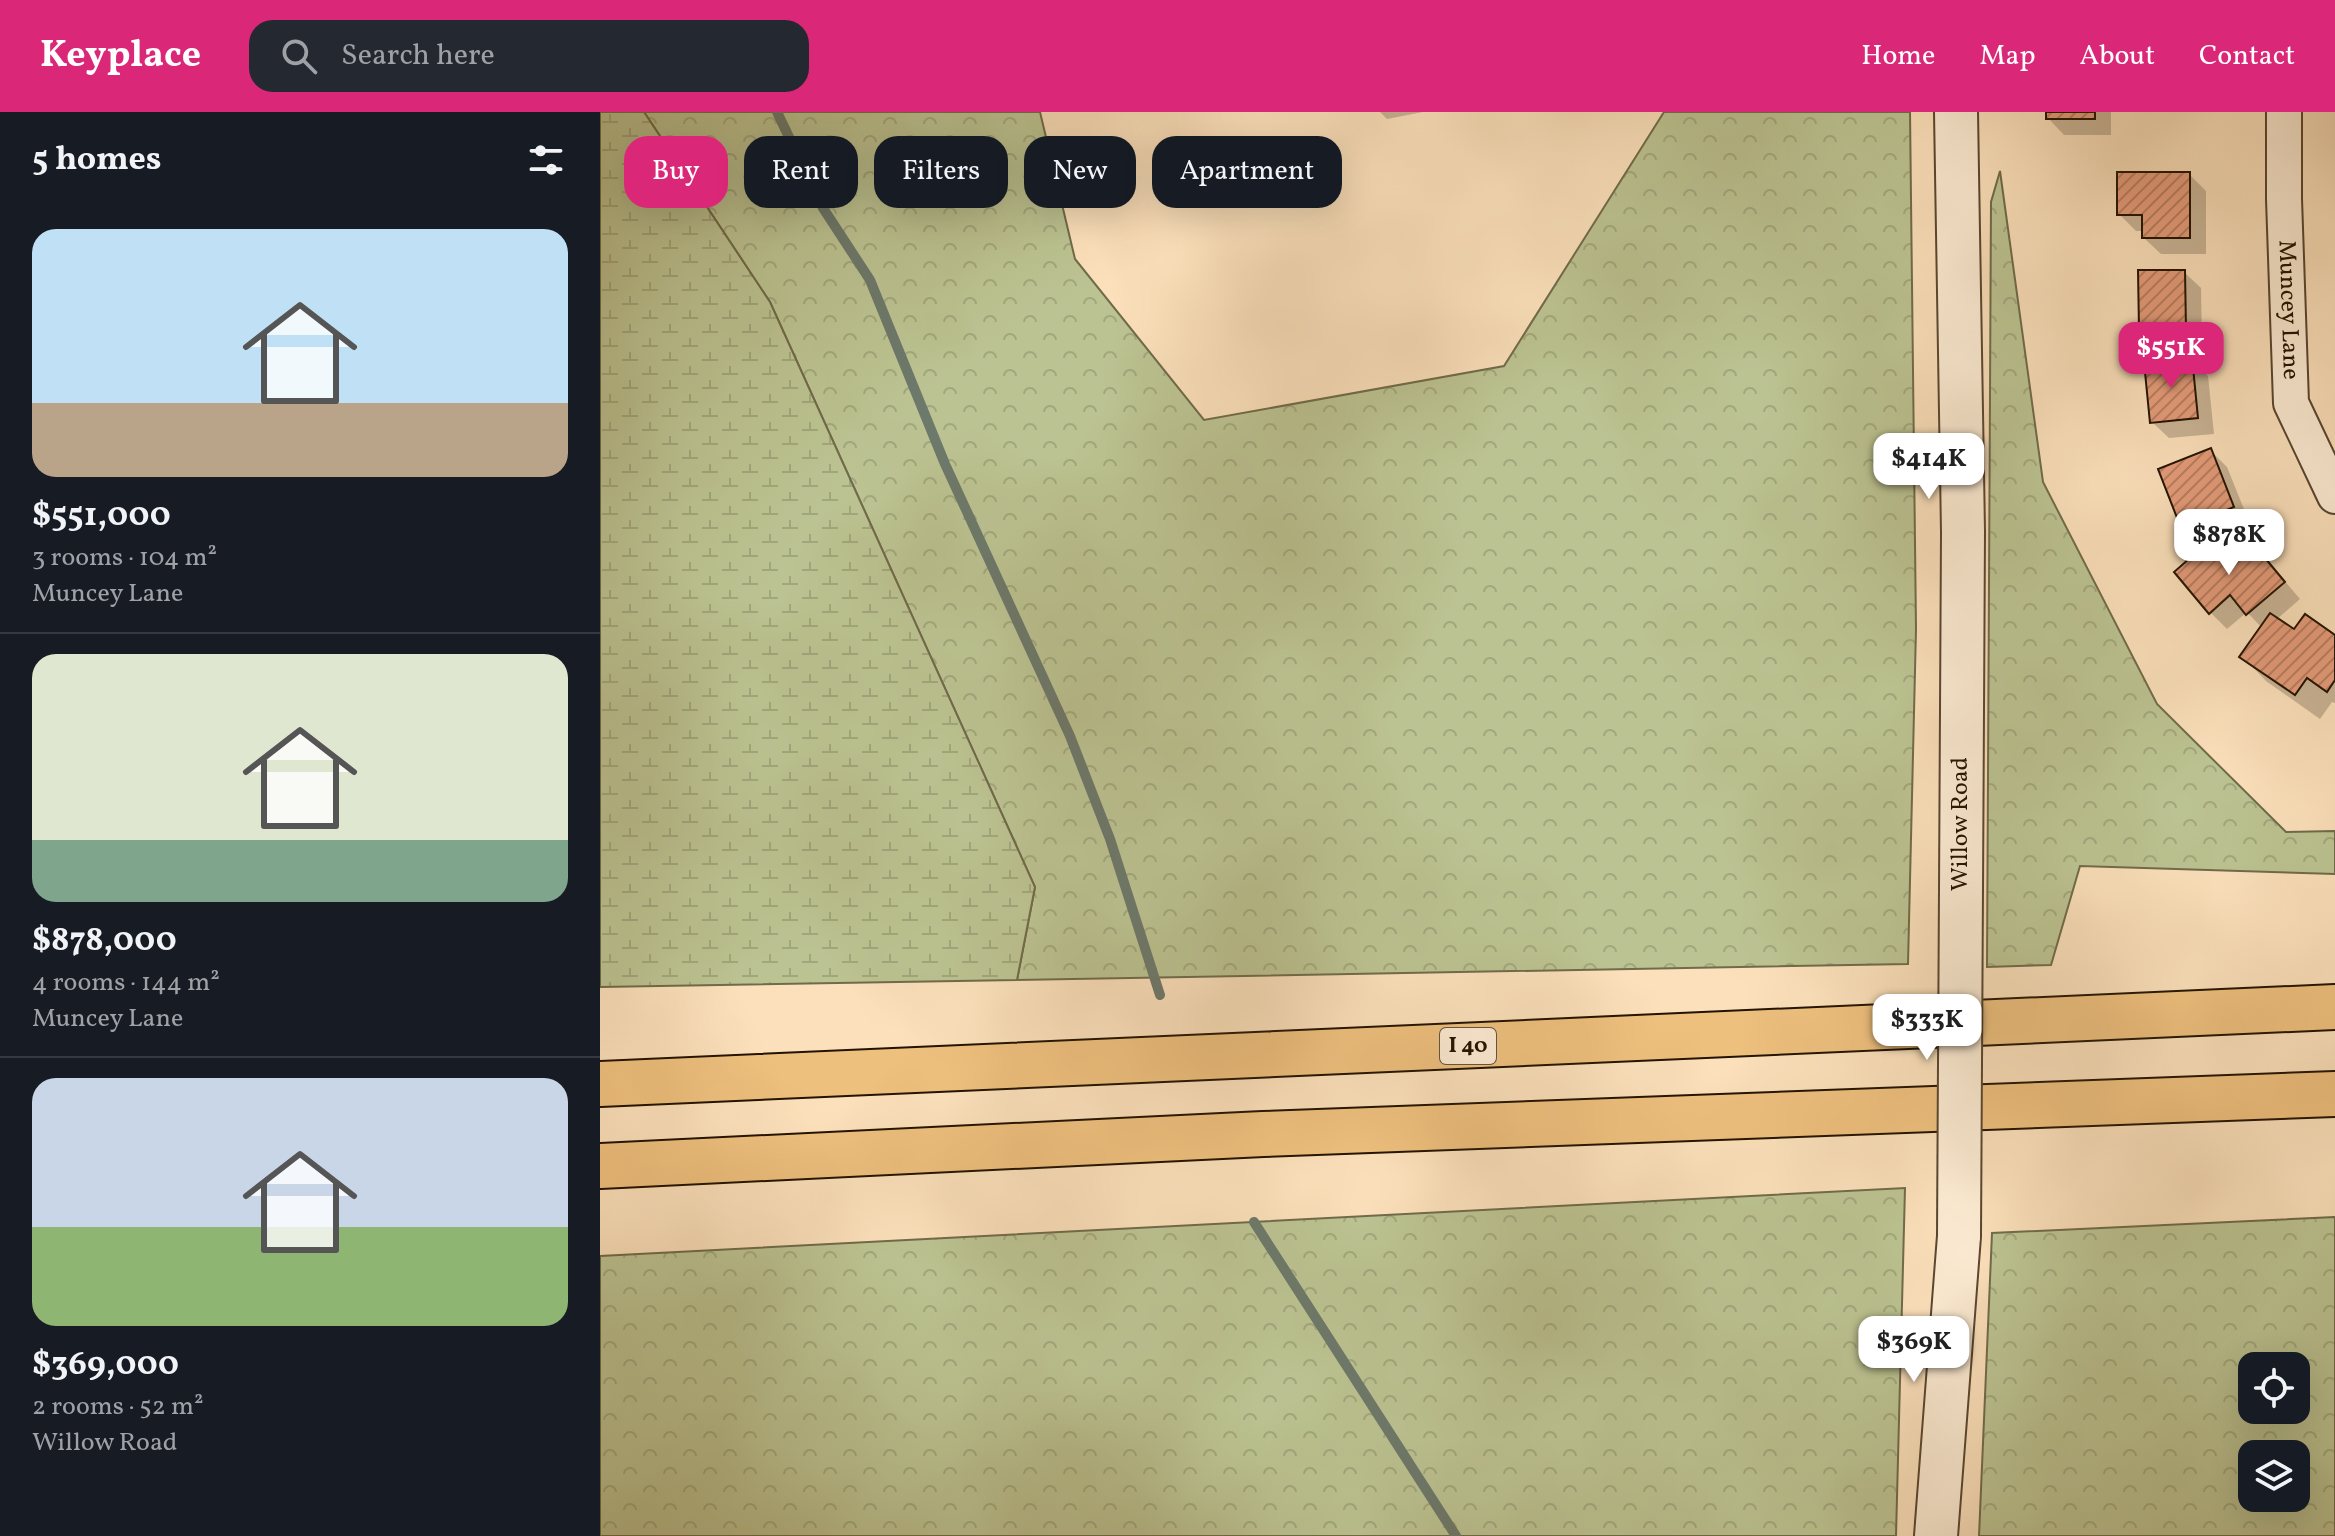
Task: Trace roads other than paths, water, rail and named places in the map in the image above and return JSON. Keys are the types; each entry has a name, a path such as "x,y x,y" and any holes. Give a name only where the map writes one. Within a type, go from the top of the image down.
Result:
{"highway":[{"name":"I 40","path":"600,1084 2335,1007"},
{"path":"600,1166 1263,1134 2335,1094"}],"street":[{"name":"Willow Road","path":"1936,1536 1959,1236 1963,532 1956,112"},
{"name":"Muncey Lane","path":"2284,112 2291,403 2335,496"}],"waterway":[{"path":"777,112 823,208 870,280 945,464 1070,736 1110,839 1160,995"},
{"path":"1254,1222 1456,1536"}]}
